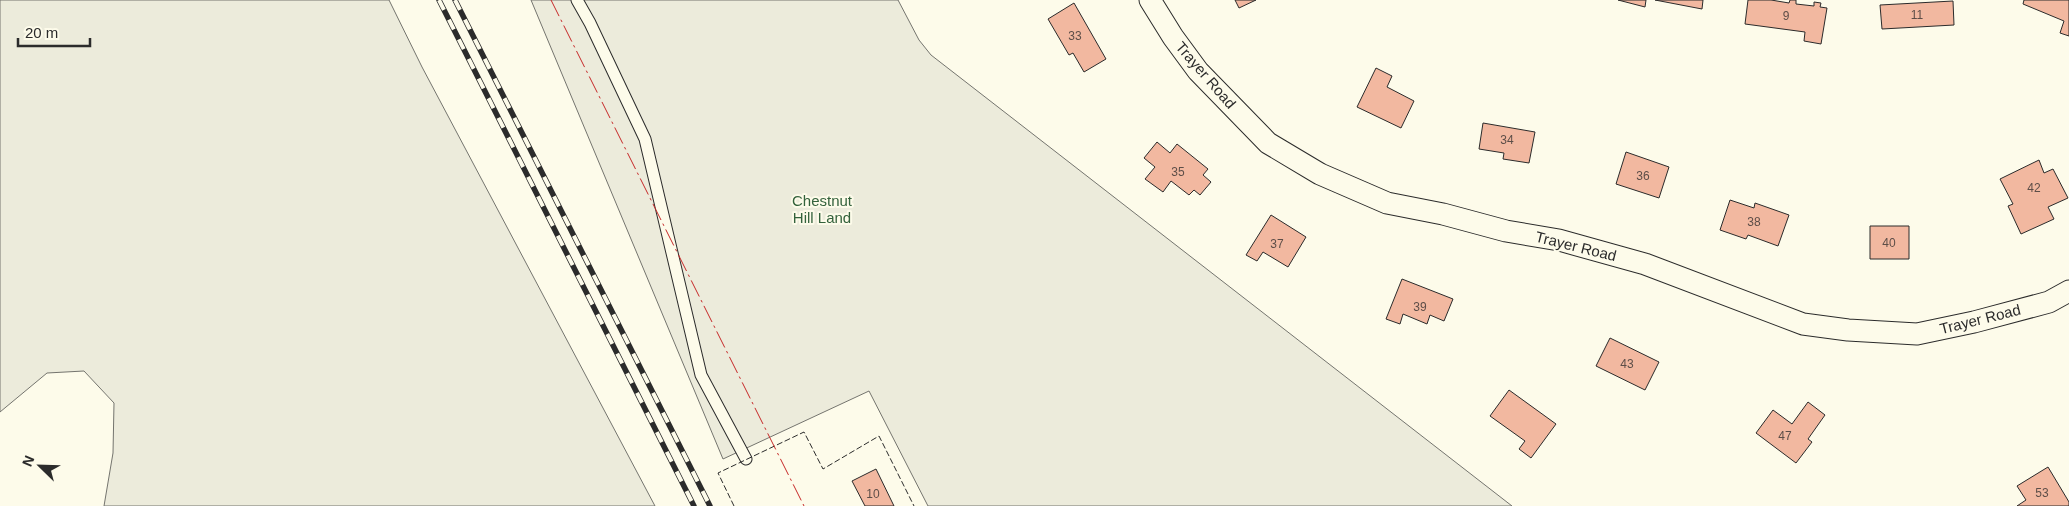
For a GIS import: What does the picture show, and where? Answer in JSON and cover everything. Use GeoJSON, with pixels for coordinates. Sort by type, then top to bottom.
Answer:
{"type":"FeatureCollection","features":[{"type":"Feature","properties":{"kind":"street","name":"Trayer Road"},"geometry":{"type":"LineString","coordinates":[[1150,0],[1173,37],[1198,71],[1268,143],[1320,174],[1387,203],[1443,214],[1506,231],[1559,240],[1645,264],[1803,324],[1848,330],[1917,334],[1974,322],[2040,304],[2069,291]]}},
{"type":"Feature","properties":{"kind":"lane"},"geometry":{"type":"LineString","coordinates":[[577,0],[590,23],[645,139],[701,375],[746,459]]}},
{"type":"Feature","properties":{"kind":"green space"},"geometry":{"type":"Polygon","coordinates":[[[0,0],[389,0],[422,67],[655,506],[104,506],[113,453],[114,403],[84,371],[47,373],[0,412],[0,0]]]}},
{"type":"Feature","properties":{"kind":"green space","name":"Chestnut Hill Land"},"geometry":{"type":"Polygon","coordinates":[[[531,0],[898,0],[919,40],[931,55],[1512,506],[928,506],[869,391],[723,459],[531,0]]]}},
{"type":"Feature","properties":{"kind":"building"},"geometry":{"type":"Polygon","coordinates":[[[1235,0],[1256,0],[1239,8],[1235,0]]]}},
{"type":"Feature","properties":{"kind":"building"},"geometry":{"type":"Polygon","coordinates":[[[1618,0],[1646,0],[1645,7],[1618,0]]]}},
{"type":"Feature","properties":{"kind":"building"},"geometry":{"type":"Polygon","coordinates":[[[1655,0],[1703,0],[1702,9],[1655,0]]]}},
{"type":"Feature","properties":{"kind":"building"},"geometry":{"type":"Polygon","coordinates":[[[1748,0],[1771,0],[1789,3],[1790,0],[1796,0],[1796,4],[1814,6],[1814,2],[1821,3],[1820,7],[1827,8],[1821,44],[1804,41],[1805,32],[1745,24],[1748,0]]]}},
{"type":"Feature","properties":{"kind":"building"},"geometry":{"type":"Polygon","coordinates":[[[2024,0],[2069,0],[2069,36],[2060,33],[2064,21],[2023,4],[2024,0]]]}},
{"type":"Feature","properties":{"kind":"building"},"geometry":{"type":"Polygon","coordinates":[[[1953,1],[1954,25],[1882,29],[1880,5],[1953,1]]]}},
{"type":"Feature","properties":{"kind":"building"},"geometry":{"type":"Polygon","coordinates":[[[1074,3],[1106,59],[1084,72],[1073,53],[1069,55],[1048,19],[1074,3]]]}},
{"type":"Feature","properties":{"kind":"building"},"geometry":{"type":"Polygon","coordinates":[[[1376,68],[1392,76],[1387,87],[1414,101],[1401,128],[1357,107],[1376,68]]]}},
{"type":"Feature","properties":{"kind":"building"},"geometry":{"type":"Polygon","coordinates":[[[1483,123],[1535,132],[1529,163],[1503,159],[1504,153],[1479,149],[1483,123]]]}},
{"type":"Feature","properties":{"kind":"building"},"geometry":{"type":"Polygon","coordinates":[[[1157,142],[1170,153],[1177,144],[1208,169],[1203,175],[1211,182],[1200,195],[1194,190],[1189,195],[1171,181],[1163,192],[1145,179],[1155,167],[1144,158],[1157,142]]]}},
{"type":"Feature","properties":{"kind":"building"},"geometry":{"type":"Polygon","coordinates":[[[1626,152],[1669,167],[1659,198],[1616,184],[1626,152]]]}},
{"type":"Feature","properties":{"kind":"building"},"geometry":{"type":"Polygon","coordinates":[[[2039,160],[2044,173],[2053,169],[2068,198],[2048,207],[2054,219],[2021,234],[2008,206],[2013,204],[2000,179],[2039,160]]]}},
{"type":"Feature","properties":{"kind":"building"},"geometry":{"type":"Polygon","coordinates":[[[1730,200],[1754,208],[1755,203],[1789,215],[1778,246],[1748,235],[1746,239],[1720,230],[1730,200]]]}},
{"type":"Feature","properties":{"kind":"building"},"geometry":{"type":"Polygon","coordinates":[[[1271,215],[1306,237],[1288,267],[1263,252],[1257,261],[1246,255],[1271,215]]]}},
{"type":"Feature","properties":{"kind":"building"},"geometry":{"type":"Polygon","coordinates":[[[1870,226],[1909,226],[1909,259],[1870,259],[1870,226]]]}},
{"type":"Feature","properties":{"kind":"building"},"geometry":{"type":"Polygon","coordinates":[[[1402,279],[1453,299],[1444,321],[1430,315],[1427,324],[1403,314],[1400,324],[1386,319],[1402,279]]]}},
{"type":"Feature","properties":{"kind":"building"},"geometry":{"type":"Polygon","coordinates":[[[1610,338],[1659,362],[1645,390],[1596,366],[1610,338]]]}},
{"type":"Feature","properties":{"kind":"building"},"geometry":{"type":"Polygon","coordinates":[[[1509,390],[1556,424],[1531,458],[1519,449],[1525,441],[1490,416],[1509,390]]]}},
{"type":"Feature","properties":{"kind":"building"},"geometry":{"type":"Polygon","coordinates":[[[1808,402],[1825,415],[1808,439],[1812,442],[1796,463],[1756,433],[1773,410],[1792,424],[1808,402]]]}},
{"type":"Feature","properties":{"kind":"building"},"geometry":{"type":"Polygon","coordinates":[[[2048,467],[2069,502],[2069,506],[2017,506],[2026,500],[2017,486],[2048,467]]]}},
{"type":"Feature","properties":{"kind":"building"},"geometry":{"type":"Polygon","coordinates":[[[876,469],[894,506],[865,506],[852,481],[876,469]]]}},
{"type":"Feature","properties":{"kind":"railway"},"geometry":{"type":"LineString","coordinates":[[439,0],[694,506]]}},
{"type":"Feature","properties":{"kind":"railway"},"geometry":{"type":"LineString","coordinates":[[455,0],[710,506]]}},
{"type":"Feature","properties":{"kind":"fence"},"geometry":{"type":"LineString","coordinates":[[734,506],[718,473],[804,432],[823,469],[879,436],[914,506]]}},
{"type":"Feature","properties":{"kind":"power"},"geometry":{"type":"LineString","coordinates":[[551,0],[804,506]]}}]}
